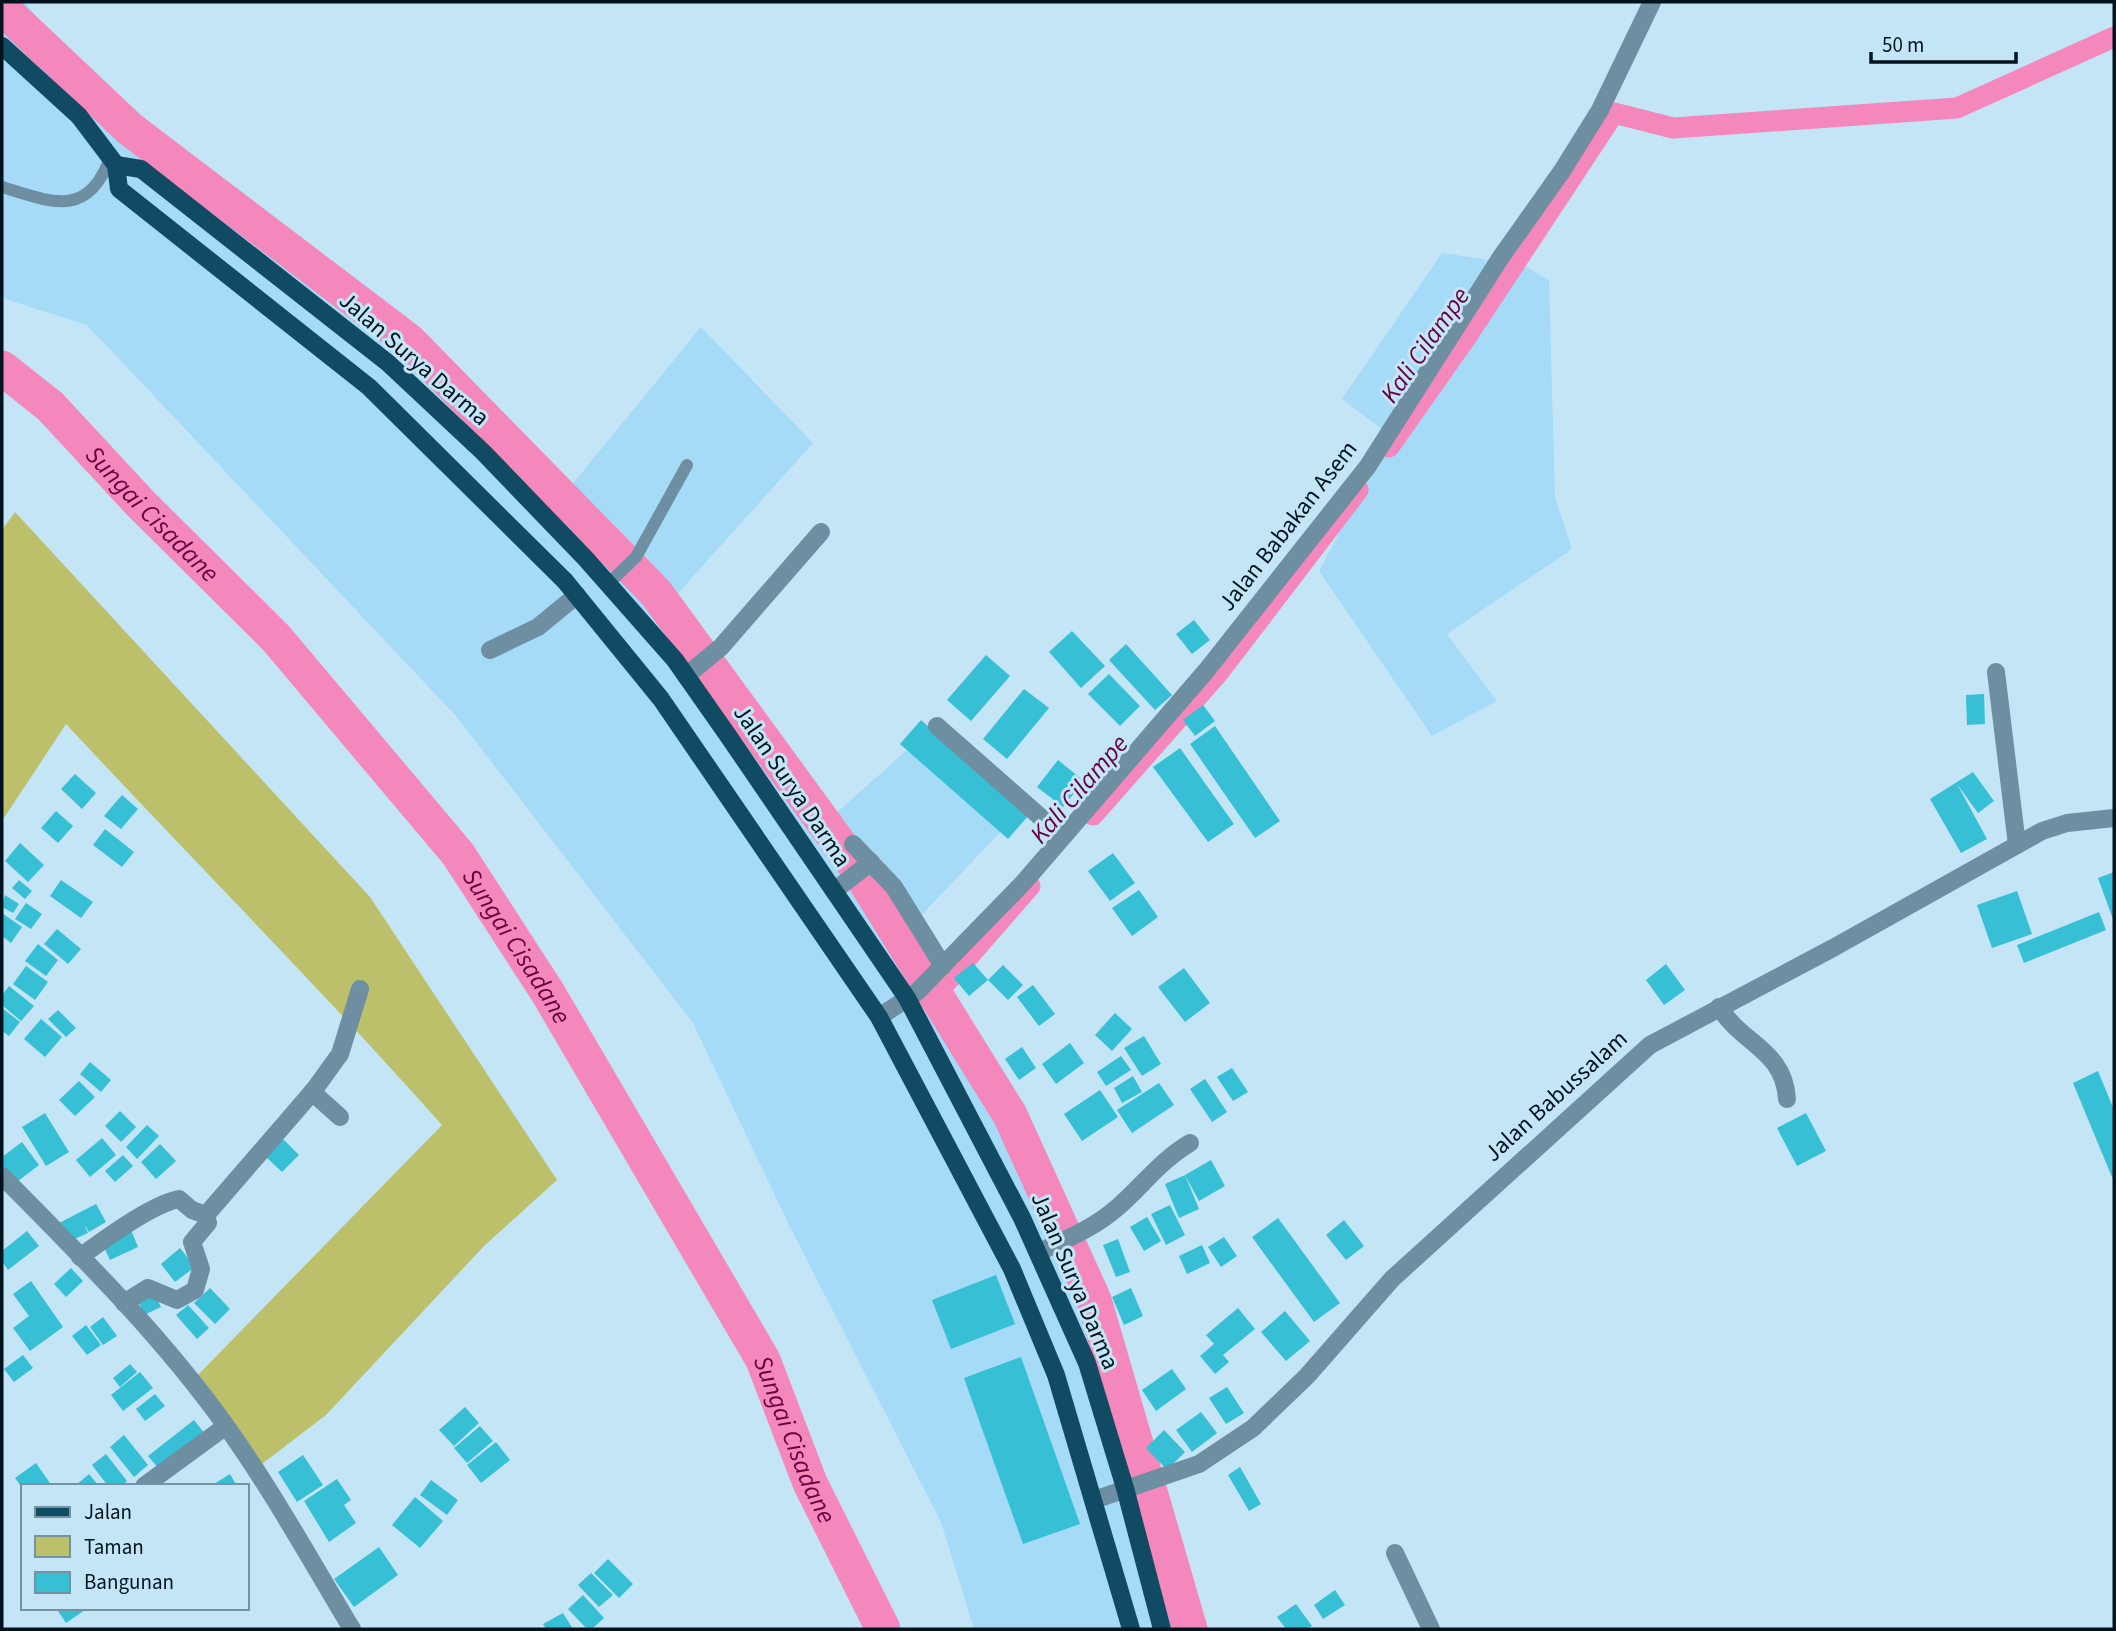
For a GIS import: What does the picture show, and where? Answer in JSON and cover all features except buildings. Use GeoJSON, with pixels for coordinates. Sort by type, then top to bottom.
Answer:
{"type":"FeatureCollection","features":[{"type":"Feature","properties":{"kind":"main road","name":"Jalan Surya Darma"},"geometry":{"type":"LineString","coordinates":[[2,46],[79,116],[113,161],[119,189],[369,387],[461,475],[577,595],[661,699],[879,1017],[1012,1269],[1056,1375],[1131,1629]]}},
{"type":"Feature","properties":{"kind":"main road","name":"Jalan Surya Darma"},"geometry":{"type":"LineString","coordinates":[[113,161],[141,169],[388,363],[484,453],[612,581],[690,673],[912,995],[1042,1251],[1087,1363],[1128,1487],[1162,1629]]}},
{"type":"Feature","properties":{"kind":"street","name":"Jalan Babakan Asem"},"geometry":{"type":"LineString","coordinates":[[879,1017],[912,995],[1024,882],[1206,671],[1368,466],[1501,257],[1575,151],[1600,110],[1652,2]]}},
{"type":"Feature","properties":{"kind":"street"},"geometry":{"type":"LineString","coordinates":[[690,673],[721,647],[821,532]]}},
{"type":"Feature","properties":{"kind":"street"},"geometry":{"type":"LineString","coordinates":[[490,650],[538,627],[577,595]]}},
{"type":"Feature","properties":{"kind":"street"},"geometry":{"type":"LineString","coordinates":[[1996,672],[2017,845]]}},
{"type":"Feature","properties":{"kind":"street"},"geometry":{"type":"LineString","coordinates":[[937,726],[1062,836]]}},
{"type":"Feature","properties":{"kind":"street","name":"Jalan Babussalam"},"geometry":{"type":"LineString","coordinates":[[1094,1500],[1199,1465],[1253,1428],[1307,1376],[1392,1279],[1630,1059],[1650,1045],[1833,948],[2042,831],[2067,823],[2114,818]]}},
{"type":"Feature","properties":{"kind":"street"},"geometry":{"type":"LineString","coordinates":[[853,844],[868,865],[894,887],[942,967]]}},
{"type":"Feature","properties":{"kind":"street"},"geometry":{"type":"LineString","coordinates":[[840,887],[868,865]]}},
{"type":"Feature","properties":{"kind":"street"},"geometry":{"type":"LineString","coordinates":[[206,1215],[312,1092],[340,1054],[360,989]]}},
{"type":"Feature","properties":{"kind":"street"},"geometry":{"type":"LineString","coordinates":[[1719,1007],[1742,1036],[1765,1050],[1778,1064],[1786,1080],[1787,1100]]}},
{"type":"Feature","properties":{"kind":"street"},"geometry":{"type":"LineString","coordinates":[[312,1092],[340,1117]]}},
{"type":"Feature","properties":{"kind":"street"},"geometry":{"type":"LineString","coordinates":[[1042,1251],[1074,1237],[1116,1209],[1154,1168],[1190,1143]]}},
{"type":"Feature","properties":{"kind":"street"},"geometry":{"type":"LineString","coordinates":[[2,1176],[124,1303],[175,1360],[226,1426],[352,1629]]}},
{"type":"Feature","properties":{"kind":"street"},"geometry":{"type":"LineString","coordinates":[[80,1257],[114,1231],[168,1201],[179,1199],[192,1210],[206,1215]]}},
{"type":"Feature","properties":{"kind":"street"},"geometry":{"type":"LineString","coordinates":[[124,1303],[148,1288],[177,1300],[195,1290],[201,1269],[192,1242],[208,1223],[206,1215]]}},
{"type":"Feature","properties":{"kind":"street"},"geometry":{"type":"LineString","coordinates":[[147,1484],[226,1426]]}},
{"type":"Feature","properties":{"kind":"street"},"geometry":{"type":"LineString","coordinates":[[1395,1553],[1431,1629]]}},
{"type":"Feature","properties":{"kind":"lane"},"geometry":{"type":"LineString","coordinates":[[2,187],[69,204],[83,199],[113,161]]}},
{"type":"Feature","properties":{"kind":"lane"},"geometry":{"type":"LineString","coordinates":[[612,581],[632,562],[687,465]]}},
{"type":"Feature","properties":{"kind":"shaded area"},"geometry":{"type":"Polygon","coordinates":[[[2,2],[25,2],[78,72],[424,347],[499,415],[570,487],[701,327],[813,443],[671,601],[833,816],[917,741],[1013,819],[911,926],[987,1054],[1073,1211],[1135,1395],[1198,1629],[974,1629],[941,1522],[789,1225],[693,1023],[456,716],[87,325],[2,298],[2,2]]]}},
{"type":"Feature","properties":{"kind":"shaded area"},"geometry":{"type":"Polygon","coordinates":[[[1442,253],[1524,265],[1549,281],[1555,497],[1572,549],[1447,634],[1497,701],[1432,736],[1319,571],[1391,436],[1342,399],[1442,253]]]}},
{"type":"Feature","properties":{"kind":"green space"},"geometry":{"type":"Polygon","coordinates":[[[15,512],[370,897],[557,1180],[485,1245],[326,1415],[254,1470],[197,1376],[442,1125],[66,724],[2,821],[2,530],[15,512]]]}},
{"type":"Feature","properties":{"kind":"waterway"},"geometry":{"type":"LineString","coordinates":[[2,8],[130,129],[409,341],[656,593],[857,868],[1010,1115],[1094,1300],[1190,1629]]}},
{"type":"Feature","properties":{"kind":"waterway","name":"Kali Cilampe"},"geometry":{"type":"LineString","coordinates":[[1389,447],[1465,339],[1614,113],[1673,128],[1957,108],[2114,37]]}},
{"type":"Feature","properties":{"kind":"waterway","name":"Sungai Cisadane"},"geometry":{"type":"LineString","coordinates":[[2,368],[50,406],[140,503],[276,638],[458,854],[548,993],[763,1360],[810,1483],[883,1629]]}},
{"type":"Feature","properties":{"kind":"waterway","name":"Kali Cilampe"},"geometry":{"type":"LineString","coordinates":[[1093,815],[1219,672],[1358,490]]}},
{"type":"Feature","properties":{"kind":"waterway","name":"Kali Cilampe"},"geometry":{"type":"LineString","coordinates":[[935,995],[1030,886]]}}]}
